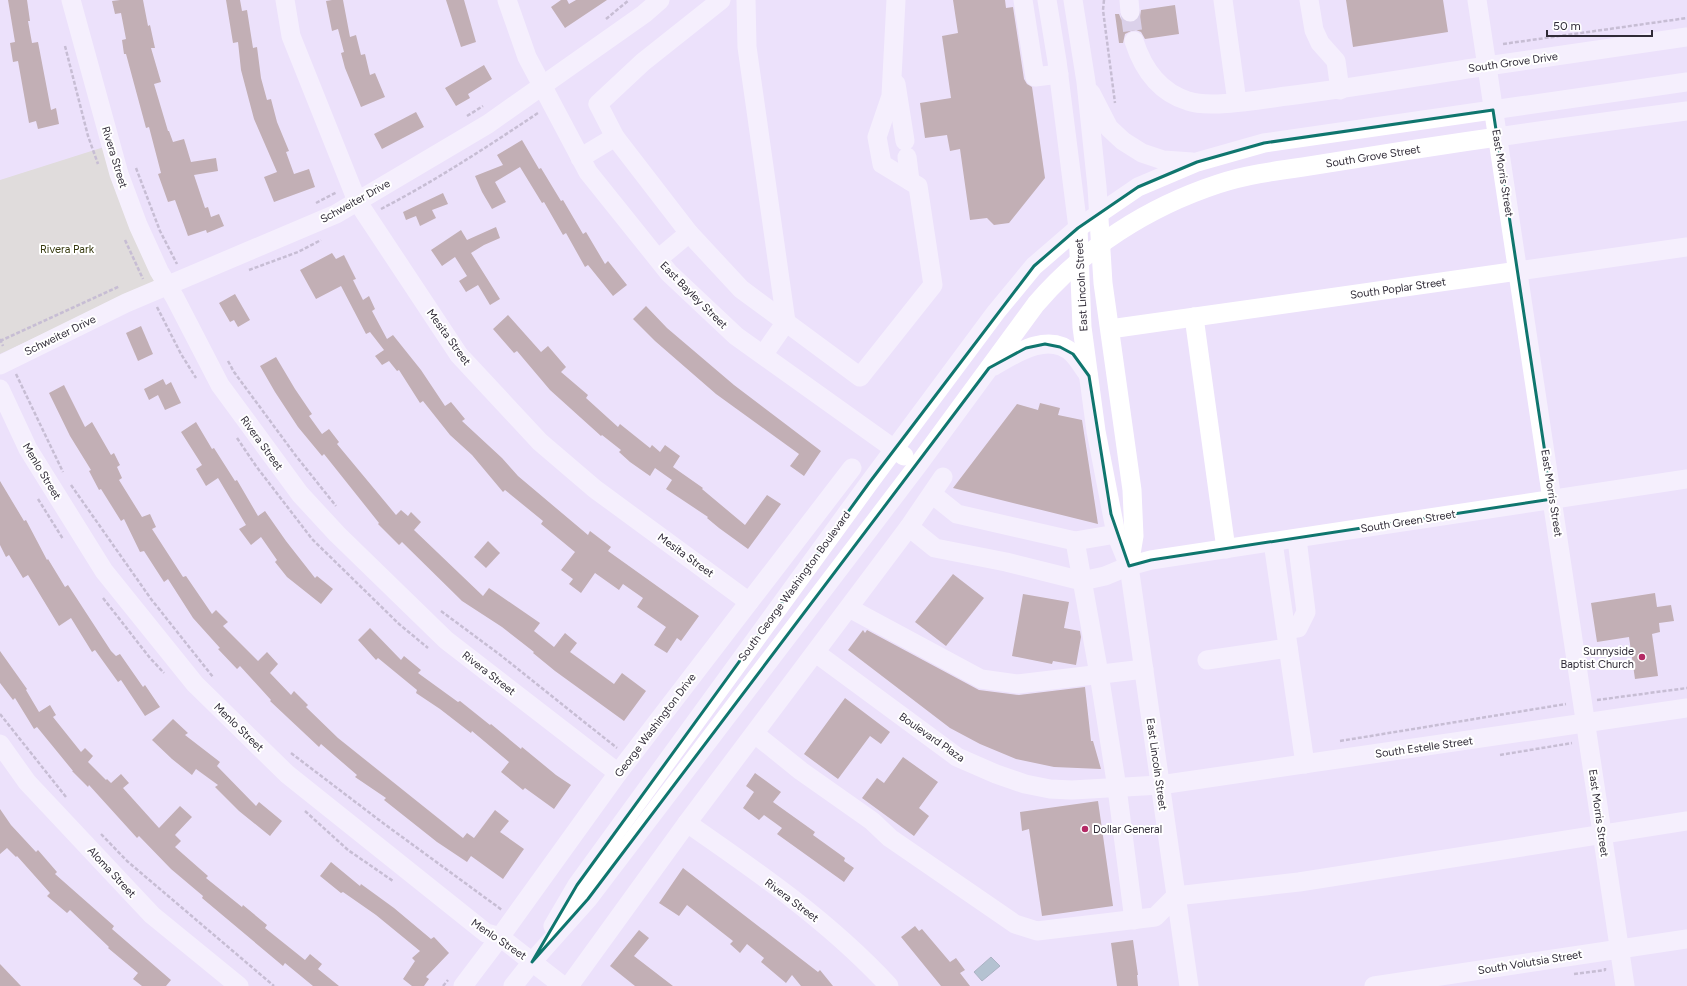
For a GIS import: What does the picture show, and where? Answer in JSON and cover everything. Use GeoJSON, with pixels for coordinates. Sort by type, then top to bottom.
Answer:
{"type":"FeatureCollection","features":[{"type":"Feature","properties":{"kind":"street","name":"Rivera Street"},"geometry":{"type":"LineString","coordinates":[[71,0],[120,174],[138,225],[174,272],[220,385],[300,494],[337,534],[446,640],[612,768]]}},
{"type":"Feature","properties":{"kind":"street","name":"Mesita Street"},"geometry":{"type":"LineString","coordinates":[[285,0],[292,36],[354,193],[459,355],[540,442],[595,489],[749,602]]}},
{"type":"Feature","properties":{"kind":"street","name":"East Bayley Street"},"geometry":{"type":"LineString","coordinates":[[507,0],[527,57],[588,172],[669,273],[736,336],[894,450],[918,465]]}},
{"type":"Feature","properties":{"kind":"street","name":"Schweiter Drive"},"geometry":{"type":"LineString","coordinates":[[5,362],[126,303],[174,272],[336,214],[354,193],[488,124],[644,14],[660,0]]}},
{"type":"Feature","properties":{"kind":"street"},"geometry":{"type":"LineString","coordinates":[[721,0],[642,62],[598,104],[615,137],[689,233],[741,289],[860,377],[933,285],[918,186],[882,164],[877,137],[891,96],[896,0]]}},
{"type":"Feature","properties":{"kind":"street"},"geometry":{"type":"LineString","coordinates":[[746,0],[747,48],[786,322],[762,355]]}},
{"type":"Feature","properties":{"kind":"street"},"geometry":{"type":"LineString","coordinates":[[1023,0],[1035,77],[1059,74]]}},
{"type":"Feature","properties":{"kind":"street","name":"East Lincoln Street"},"geometry":{"type":"LineString","coordinates":[[1047,0],[1059,74],[1078,228],[1082,320],[1096,431],[1116,534],[1129,566],[1189,986]]}},
{"type":"Feature","properties":{"kind":"street","name":"East Lincoln Street"},"geometry":{"type":"LineString","coordinates":[[1073,0],[1086,82],[1100,213],[1103,283],[1132,490],[1134,536],[1129,566]]}},
{"type":"Feature","properties":{"kind":"street"},"geometry":{"type":"LineString","coordinates":[[1223,0],[1237,102]]}},
{"type":"Feature","properties":{"kind":"street"},"geometry":{"type":"LineString","coordinates":[[1309,0],[1314,30],[1320,43],[1336,61],[1340,90]]}},
{"type":"Feature","properties":{"kind":"street","name":"East Morris Street"},"geometry":{"type":"LineString","coordinates":[[1477,0],[1625,986]]}},
{"type":"Feature","properties":{"kind":"street","name":"South Grove Drive"},"geometry":{"type":"LineString","coordinates":[[1134,41],[1145,68],[1154,79],[1171,94],[1200,104],[1237,102],[1340,90],[1487,66],[1687,37]]}},
{"type":"Feature","properties":{"kind":"street"},"geometry":{"type":"LineString","coordinates":[[893,63],[910,181]]}},
{"type":"Feature","properties":{"kind":"street"},"geometry":{"type":"LineString","coordinates":[[1086,82],[1109,128],[1123,141],[1142,153],[1163,160],[1197,162]]}},
{"type":"Feature","properties":{"kind":"street"},"geometry":{"type":"LineString","coordinates":[[1078,228],[1138,187],[1197,162],[1264,143],[1687,82]]}},
{"type":"Feature","properties":{"kind":"street","name":"South Grove Street"},"geometry":{"type":"LineString","coordinates":[[1079,261],[1102,244],[1157,209],[1218,184],[1258,174],[1498,137],[1687,111]]}},
{"type":"Feature","properties":{"kind":"street"},"geometry":{"type":"LineString","coordinates":[[580,158],[615,137]]}},
{"type":"Feature","properties":{"kind":"street","name":"South George Washington Boulevard"},"geometry":{"type":"LineString","coordinates":[[532,962],[576,885],[894,450],[1010,295],[1034,266],[1078,228]]}},
{"type":"Feature","properties":{"kind":"street"},"geometry":{"type":"LineString","coordinates":[[658,259],[689,233]]}},
{"type":"Feature","properties":{"kind":"street","name":"South Poplar Street"},"geometry":{"type":"LineString","coordinates":[[1110,329],[1687,247]]}},
{"type":"Feature","properties":{"kind":"street","name":"South George Washington Boulevard"},"geometry":{"type":"LineString","coordinates":[[513,986],[532,962],[588,899],[918,465],[1036,304],[1053,284],[1079,261]]}},
{"type":"Feature","properties":{"kind":"street"},"geometry":{"type":"LineString","coordinates":[[1194,317],[1226,549]]}},
{"type":"Feature","properties":{"kind":"street"},"geometry":{"type":"LineString","coordinates":[[989,368],[1026,348],[1046,344],[1060,347],[1073,354],[1089,376]]}},
{"type":"Feature","properties":{"kind":"street","name":"Menlo Street"},"geometry":{"type":"LineString","coordinates":[[0,389],[28,449],[104,571],[195,684],[287,774],[486,933],[500,937],[563,986]]}},
{"type":"Feature","properties":{"kind":"street","name":"George Washington Drive"},"geometry":{"type":"LineString","coordinates":[[463,986],[500,937],[612,768],[749,602],[852,468]]}},
{"type":"Feature","properties":{"kind":"street"},"geometry":{"type":"LineString","coordinates":[[569,986],[687,822],[816,653],[909,527],[943,478]]}},
{"type":"Feature","properties":{"kind":"street","name":"South Green Street"},"geometry":{"type":"LineString","coordinates":[[1082,581],[1105,576],[1129,566],[1151,560],[1687,479]]}},
{"type":"Feature","properties":{"kind":"street"},"geometry":{"type":"LineString","coordinates":[[932,494],[957,514],[1075,541],[1116,534]]}},
{"type":"Feature","properties":{"kind":"street"},"geometry":{"type":"LineString","coordinates":[[909,527],[935,548],[1006,562],[1082,581]]}},
{"type":"Feature","properties":{"kind":"street"},"geometry":{"type":"LineString","coordinates":[[1207,660],[1287,639],[1298,628],[1306,612],[1297,539]]}},
{"type":"Feature","properties":{"kind":"street"},"geometry":{"type":"LineString","coordinates":[[1075,541],[1099,674],[1117,788],[1134,920]]}},
{"type":"Feature","properties":{"kind":"street"},"geometry":{"type":"LineString","coordinates":[[1273,542],[1305,764]]}},
{"type":"Feature","properties":{"kind":"street"},"geometry":{"type":"LineString","coordinates":[[849,608],[981,679],[1018,684],[1144,669]]}},
{"type":"Feature","properties":{"kind":"street","name":"Boulevard Plaza"},"geometry":{"type":"LineString","coordinates":[[816,653],[957,757],[974,765],[1025,784],[1050,789],[1072,790],[1160,785]]}},
{"type":"Feature","properties":{"kind":"street","name":"South Estelle Street"},"geometry":{"type":"LineString","coordinates":[[1160,785],[1586,724],[1687,708]]}},
{"type":"Feature","properties":{"kind":"street"},"geometry":{"type":"LineString","coordinates":[[755,734],[801,771],[872,821],[890,838],[1015,924],[1037,931],[1155,917],[1176,896],[1299,882],[1602,833],[1687,821]]}},
{"type":"Feature","properties":{"kind":"street","name":"Aloma Street"},"geometry":{"type":"LineString","coordinates":[[0,744],[27,782],[152,915],[239,986]]}},
{"type":"Feature","properties":{"kind":"street","name":"Rivera Street"},"geometry":{"type":"LineString","coordinates":[[687,822],[804,908],[867,962],[889,986]]}},
{"type":"Feature","properties":{"kind":"street","name":"South Volutsia Street"},"geometry":{"type":"LineString","coordinates":[[1374,986],[1687,939]]}},
{"type":"Feature","properties":{"kind":"path"},"geometry":{"type":"LineString","coordinates":[[600,24],[629,0]]}},
{"type":"Feature","properties":{"kind":"path"},"geometry":{"type":"LineString","coordinates":[[1104,0],[1103,10],[1116,103]]}},
{"type":"Feature","properties":{"kind":"path"},"geometry":{"type":"LineString","coordinates":[[1503,44],[1687,18]]}},
{"type":"Feature","properties":{"kind":"path"},"geometry":{"type":"LineString","coordinates":[[465,117],[484,105]]}},
{"type":"Feature","properties":{"kind":"path"},"geometry":{"type":"LineString","coordinates":[[135,165],[174,272],[135,280]]}},
{"type":"Feature","properties":{"kind":"path"},"geometry":{"type":"LineString","coordinates":[[310,206],[354,193]]}},
{"type":"Feature","properties":{"kind":"path"},"geometry":{"type":"LineString","coordinates":[[65,476],[28,402],[5,362],[0,340],[121,286]]}},
{"type":"Feature","properties":{"kind":"path"},"geometry":{"type":"LineString","coordinates":[[227,359],[234,372],[296,456],[339,510]]}},
{"type":"Feature","properties":{"kind":"path"},"geometry":{"type":"LineString","coordinates":[[70,482],[151,599],[217,682]]}},
{"type":"Feature","properties":{"kind":"path"},"geometry":{"type":"LineString","coordinates":[[435,606],[618,749],[612,768]]}},
{"type":"Feature","properties":{"kind":"path"},"geometry":{"type":"LineString","coordinates":[[1583,702],[1687,688]]}},
{"type":"Feature","properties":{"kind":"path"},"geometry":{"type":"LineString","coordinates":[[0,714],[66,798]]}},
{"type":"Feature","properties":{"kind":"path"},"geometry":{"type":"LineString","coordinates":[[1500,754],[1573,743],[1574,750]]}},
{"type":"Feature","properties":{"kind":"path"},"geometry":{"type":"LineString","coordinates":[[286,749],[383,824],[502,910]]}},
{"type":"Feature","properties":{"kind":"path"},"geometry":{"type":"LineString","coordinates":[[99,833],[127,861],[274,986]]}},
{"type":"Feature","properties":{"kind":"highlighted area"},"geometry":{"type":"Polygon","coordinates":[[[1493,110],[1552,499],[1151,560],[1129,566],[1111,514],[1089,376],[1073,354],[1060,347],[1045,344],[1026,348],[989,368],[588,899],[532,962],[577,885],[869,483],[1034,266],[1078,228],[1138,187],[1197,162],[1264,143],[1493,110]]]}},
{"type":"Feature","properties":{"kind":"green space","name":"Rivera Park"},"geometry":{"type":"Polygon","coordinates":[[[104,147],[159,280],[0,354],[0,180],[104,147]]]}},
{"type":"Feature","properties":{"kind":"shaded area"},"geometry":{"type":"Polygon","coordinates":[[[991,957],[1000,966],[982,981],[974,972],[991,957]]]}},
{"type":"Feature","properties":{"kind":"building"},"geometry":{"type":"Polygon","coordinates":[[[8,0],[27,0],[30,21],[28,21],[32,43],[38,42],[51,110],[56,108],[59,124],[38,129],[36,121],[29,123],[18,61],[13,62],[10,43],[15,42],[8,0]]]}},
{"type":"Feature","properties":{"kind":"building"},"geometry":{"type":"Polygon","coordinates":[[[143,0],[148,26],[150,25],[155,48],[151,48],[161,82],[154,84],[168,131],[173,142],[184,139],[191,162],[216,158],[218,171],[194,175],[205,208],[208,207],[211,217],[219,214],[224,226],[207,233],[206,230],[188,236],[175,200],[168,202],[158,174],[161,173],[149,127],[146,128],[126,54],[124,54],[122,40],[126,39],[121,13],[115,14],[112,1],[143,0]]]}},
{"type":"Feature","properties":{"kind":"building"},"geometry":{"type":"Polygon","coordinates":[[[226,0],[240,0],[242,11],[247,10],[253,48],[257,47],[261,78],[267,100],[271,99],[277,122],[289,151],[286,152],[294,174],[309,169],[315,187],[274,202],[264,177],[277,172],[254,119],[241,70],[238,42],[233,43],[226,0]]]}},
{"type":"Feature","properties":{"kind":"building"},"geometry":{"type":"Polygon","coordinates":[[[343,0],[350,37],[356,35],[361,55],[365,54],[370,75],[375,73],[385,97],[361,107],[345,68],[341,53],[344,52],[338,29],[332,31],[326,1],[343,0]]]}},
{"type":"Feature","properties":{"kind":"building"},"geometry":{"type":"Polygon","coordinates":[[[446,0],[464,0],[476,42],[461,47],[446,0]]]}},
{"type":"Feature","properties":{"kind":"building"},"geometry":{"type":"Polygon","coordinates":[[[561,0],[567,0],[569,4],[576,0],[607,0],[565,28],[551,7],[561,0]]]}},
{"type":"Feature","properties":{"kind":"building"},"geometry":{"type":"Polygon","coordinates":[[[953,0],[1005,0],[1006,8],[1013,7],[1024,79],[1027,84],[1032,87],[1045,178],[1009,223],[994,225],[987,218],[970,220],[960,149],[950,151],[947,135],[925,138],[920,103],[951,98],[942,36],[958,33],[953,0]]]}},
{"type":"Feature","properties":{"kind":"building"},"geometry":{"type":"Polygon","coordinates":[[[1346,0],[1443,0],[1448,32],[1353,47],[1346,0]]]}},
{"type":"Feature","properties":{"kind":"building"},"geometry":{"type":"Polygon","coordinates":[[[1175,5],[1179,34],[1145,39],[1141,32],[1136,30],[1125,34],[1123,43],[1119,43],[1115,14],[1119,14],[1121,19],[1125,22],[1131,23],[1140,17],[1141,10],[1175,5]]]}},
{"type":"Feature","properties":{"kind":"building"},"geometry":{"type":"Polygon","coordinates":[[[484,65],[492,79],[468,94],[470,98],[456,106],[445,88],[484,65]]]}},
{"type":"Feature","properties":{"kind":"building"},"geometry":{"type":"Polygon","coordinates":[[[416,112],[424,127],[382,149],[374,134],[416,112]]]}},
{"type":"Feature","properties":{"kind":"building"},"geometry":{"type":"Polygon","coordinates":[[[522,140],[539,169],[541,168],[561,201],[563,200],[583,234],[586,232],[605,264],[608,261],[627,285],[613,296],[588,265],[585,267],[566,233],[563,235],[544,202],[542,203],[520,167],[495,182],[506,202],[492,209],[482,192],[475,176],[503,165],[497,155],[522,140]]]}},
{"type":"Feature","properties":{"kind":"building"},"geometry":{"type":"Polygon","coordinates":[[[443,193],[448,204],[432,210],[436,218],[420,226],[416,216],[406,220],[403,212],[443,193]]]}},
{"type":"Feature","properties":{"kind":"building"},"geometry":{"type":"Polygon","coordinates":[[[496,227],[500,238],[471,253],[500,299],[490,305],[478,285],[466,292],[459,281],[467,276],[455,257],[442,266],[431,250],[461,230],[467,240],[496,227]]]}},
{"type":"Feature","properties":{"kind":"building"},"geometry":{"type":"Polygon","coordinates":[[[332,253],[336,259],[344,255],[356,279],[353,280],[363,300],[369,296],[375,309],[372,311],[387,339],[393,335],[421,370],[445,406],[451,402],[465,419],[462,421],[502,458],[518,476],[588,535],[590,531],[611,547],[608,551],[699,616],[681,641],[677,638],[667,653],[654,645],[666,627],[637,607],[643,598],[623,584],[619,590],[595,573],[581,593],[569,584],[573,579],[561,570],[575,552],[541,524],[543,521],[505,490],[503,492],[472,455],[450,435],[423,401],[420,403],[399,370],[397,371],[389,361],[382,365],[375,356],[384,350],[370,332],[366,334],[341,286],[316,299],[300,270],[332,253]]]}},
{"type":"Feature","properties":{"kind":"building"},"geometry":{"type":"Polygon","coordinates":[[[235,294],[250,320],[238,327],[234,320],[230,322],[219,303],[235,294]]]}},
{"type":"Feature","properties":{"kind":"building"},"geometry":{"type":"Polygon","coordinates":[[[646,306],[667,328],[734,385],[821,451],[804,476],[790,466],[799,454],[716,394],[655,341],[633,319],[646,306]]]}},
{"type":"Feature","properties":{"kind":"building"},"geometry":{"type":"Polygon","coordinates":[[[508,315],[541,352],[548,346],[566,367],[561,372],[588,395],[586,398],[618,427],[620,424],[650,448],[652,445],[660,452],[665,445],[680,456],[673,467],[703,488],[702,489],[745,525],[767,495],[781,504],[748,549],[719,528],[707,518],[708,517],[666,489],[672,480],[655,468],[650,476],[630,462],[619,452],[621,450],[602,435],[601,436],[550,390],[517,351],[514,353],[493,329],[508,315]]]}},
{"type":"Feature","properties":{"kind":"building"},"geometry":{"type":"Polygon","coordinates":[[[141,326],[153,354],[138,361],[126,333],[141,326]]]}},
{"type":"Feature","properties":{"kind":"building"},"geometry":{"type":"Polygon","coordinates":[[[276,357],[312,414],[309,416],[322,434],[329,429],[339,442],[337,444],[396,515],[401,510],[408,516],[411,512],[421,522],[414,530],[483,596],[489,588],[540,623],[534,631],[554,647],[565,633],[577,643],[570,652],[614,684],[622,673],[646,691],[624,721],[555,671],[533,653],[534,652],[502,627],[462,601],[402,542],[399,545],[378,524],[379,523],[324,454],[322,456],[298,427],[275,392],[260,366],[276,357]]]}},
{"type":"Feature","properties":{"kind":"building"},"geometry":{"type":"Polygon","coordinates":[[[163,379],[166,385],[171,382],[181,403],[165,410],[158,395],[149,400],[144,389],[163,379]]]}},
{"type":"Feature","properties":{"kind":"building"},"geometry":{"type":"Polygon","coordinates":[[[64,385],[85,427],[92,422],[111,455],[114,453],[120,465],[117,467],[122,478],[119,480],[142,517],[150,514],[156,527],[152,529],[183,577],[186,576],[212,614],[216,610],[228,622],[223,626],[258,661],[267,652],[278,664],[270,673],[291,695],[294,691],[308,705],[306,707],[338,738],[463,838],[467,833],[474,838],[495,810],[509,821],[500,832],[524,849],[503,879],[471,856],[467,862],[437,842],[384,800],[386,798],[355,777],[357,775],[321,744],[319,747],[270,701],[271,700],[240,666],[237,669],[218,649],[220,648],[193,618],[168,579],[164,582],[144,551],[140,552],[124,519],[121,521],[101,489],[99,490],[89,471],[91,470],[70,436],[49,393],[64,385]]]}},
{"type":"Feature","properties":{"kind":"building"},"geometry":{"type":"Polygon","coordinates":[[[1040,403],[1060,408],[1058,415],[1082,420],[1098,524],[953,488],[1017,404],[1038,410],[1040,403]]]}},
{"type":"Feature","properties":{"kind":"building"},"geometry":{"type":"Polygon","coordinates":[[[196,422],[212,449],[214,448],[235,481],[237,480],[258,516],[265,511],[315,578],[317,576],[333,589],[321,604],[287,577],[275,562],[277,560],[261,537],[251,545],[239,529],[246,525],[218,478],[206,486],[196,469],[202,465],[181,432],[196,422]]]}},
{"type":"Feature","properties":{"kind":"building"},"geometry":{"type":"Polygon","coordinates":[[[0,481],[24,521],[26,520],[47,560],[48,559],[65,587],[68,585],[111,651],[116,656],[120,654],[143,687],[145,685],[160,707],[145,716],[121,680],[118,682],[95,650],[92,652],[71,618],[59,626],[28,575],[23,578],[9,555],[6,557],[0,545],[0,481]]]}},
{"type":"Feature","properties":{"kind":"building"},"geometry":{"type":"Polygon","coordinates":[[[488,541],[500,553],[486,568],[474,557],[488,541]]]}},
{"type":"Feature","properties":{"kind":"building"},"geometry":{"type":"Polygon","coordinates":[[[953,574],[984,598],[946,646],[915,622],[953,574]]]}},
{"type":"Feature","properties":{"kind":"building"},"geometry":{"type":"Polygon","coordinates":[[[1655,593],[1657,607],[1671,605],[1674,621],[1659,623],[1660,632],[1652,634],[1658,676],[1635,679],[1629,637],[1597,642],[1591,603],[1655,593]]]}},
{"type":"Feature","properties":{"kind":"building"},"geometry":{"type":"Polygon","coordinates":[[[1023,594],[1069,602],[1064,628],[1080,631],[1081,637],[1076,665],[1053,661],[1052,664],[1012,656],[1023,594]]]}},
{"type":"Feature","properties":{"kind":"building"},"geometry":{"type":"Polygon","coordinates":[[[370,628],[401,660],[404,656],[421,670],[418,673],[458,702],[460,701],[521,749],[522,747],[556,775],[571,785],[554,809],[525,788],[523,790],[501,772],[509,762],[472,731],[471,733],[416,693],[417,690],[378,658],[376,660],[358,640],[370,628]]]}},
{"type":"Feature","properties":{"kind":"building"},"geometry":{"type":"Polygon","coordinates":[[[863,630],[865,633],[867,630],[979,690],[1019,695],[1085,687],[1091,741],[1093,741],[1101,769],[1054,767],[1016,759],[980,744],[950,728],[848,650],[863,630]]]}},
{"type":"Feature","properties":{"kind":"building"},"geometry":{"type":"Polygon","coordinates":[[[0,651],[27,689],[26,690],[39,712],[50,705],[56,715],[53,717],[81,752],[85,748],[93,756],[88,762],[106,780],[107,779],[111,783],[121,774],[129,783],[123,788],[159,828],[180,806],[192,817],[175,835],[181,841],[175,847],[208,876],[206,878],[242,907],[243,905],[267,925],[265,928],[305,960],[310,954],[322,964],[318,969],[339,986],[313,986],[285,963],[283,966],[202,898],[203,896],[171,869],[139,836],[137,838],[89,785],[88,787],[72,771],[37,727],[34,729],[15,698],[13,700],[0,683],[0,651]]]}},
{"type":"Feature","properties":{"kind":"building"},"geometry":{"type":"Polygon","coordinates":[[[845,698],[890,732],[881,744],[870,736],[838,779],[804,754],[845,698]]]}},
{"type":"Feature","properties":{"kind":"building"},"geometry":{"type":"Polygon","coordinates":[[[173,719],[188,733],[185,735],[220,762],[217,766],[256,806],[259,802],[282,821],[270,836],[239,811],[215,787],[218,785],[196,769],[192,775],[152,740],[173,719]]]}},
{"type":"Feature","properties":{"kind":"building"},"geometry":{"type":"Polygon","coordinates":[[[903,757],[938,782],[919,808],[929,816],[914,836],[862,798],[877,778],[884,783],[903,757]]]}},
{"type":"Feature","properties":{"kind":"building"},"geometry":{"type":"Polygon","coordinates":[[[755,773],[781,792],[773,802],[815,832],[813,835],[845,858],[844,861],[854,868],[844,882],[777,834],[782,828],[764,815],[759,820],[743,808],[754,792],[746,786],[755,773]]]}},
{"type":"Feature","properties":{"kind":"building"},"geometry":{"type":"Polygon","coordinates":[[[1098,801],[1113,906],[1042,916],[1029,829],[1022,831],[1020,812],[1098,801]]]}},
{"type":"Feature","properties":{"kind":"building"},"geometry":{"type":"Polygon","coordinates":[[[0,809],[11,825],[36,852],[38,850],[57,872],[55,874],[114,926],[112,929],[171,980],[166,986],[142,986],[133,979],[138,973],[108,948],[109,947],[70,910],[67,913],[47,896],[50,893],[17,856],[16,857],[7,848],[0,854],[0,809]]]}},
{"type":"Feature","properties":{"kind":"building"},"geometry":{"type":"Polygon","coordinates":[[[331,862],[360,886],[361,884],[394,908],[431,939],[434,937],[449,953],[426,977],[429,979],[424,986],[412,986],[403,979],[415,961],[412,958],[420,951],[376,915],[343,892],[341,893],[320,876],[331,862]]]}},
{"type":"Feature","properties":{"kind":"building"},"geometry":{"type":"Polygon","coordinates":[[[683,868],[818,972],[820,970],[833,986],[801,986],[792,975],[786,983],[761,962],[764,958],[747,944],[740,953],[730,944],[733,941],[687,905],[679,916],[659,903],[683,868]]]}},
{"type":"Feature","properties":{"kind":"building"},"geometry":{"type":"Polygon","coordinates":[[[915,926],[919,931],[922,929],[950,962],[956,958],[965,970],[960,973],[970,986],[941,986],[901,937],[915,926]]]}},
{"type":"Feature","properties":{"kind":"building"},"geometry":{"type":"Polygon","coordinates":[[[639,930],[649,938],[634,956],[673,986],[635,986],[610,966],[639,930]]]}},
{"type":"Feature","properties":{"kind":"building"},"geometry":{"type":"Polygon","coordinates":[[[1133,940],[1138,986],[1117,986],[1111,943],[1133,940]]]}},
{"type":"Feature","properties":{"kind":"building"},"geometry":{"type":"Polygon","coordinates":[[[0,964],[21,986],[0,986],[0,964]]]}},
{"type":"Feature","properties":{"kind":"tunnel"},"geometry":{"type":"LineString","coordinates":[[1130,12],[1134,41]]}},
{"type":"Feature","properties":{"kind":"place","name":"Sunnyside Baptist Church"},"geometry":{"type":"Point","coordinates":[1642,657]}},
{"type":"Feature","properties":{"kind":"place","name":"Dollar General"},"geometry":{"type":"Point","coordinates":[1085,829]}}]}
